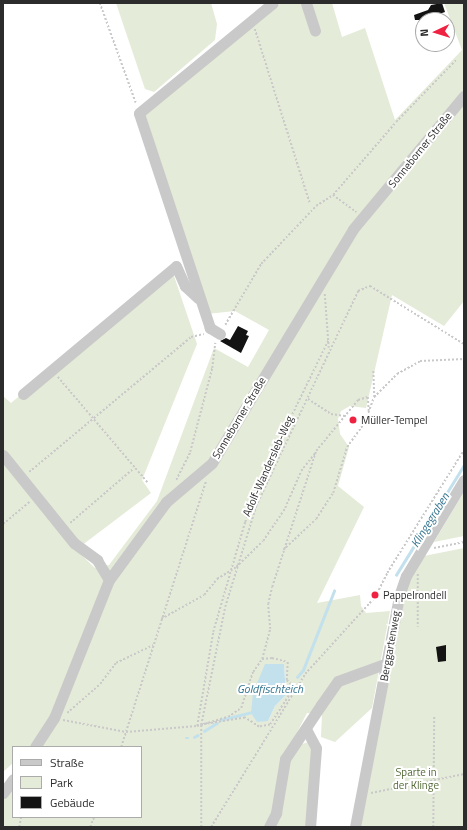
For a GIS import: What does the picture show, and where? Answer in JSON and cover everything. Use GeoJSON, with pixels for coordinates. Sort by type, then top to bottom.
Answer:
{"type":"FeatureCollection","features":[{"type":"Feature","properties":{"kind":"street"},"geometry":{"type":"LineString","coordinates":[[220,334],[210,328],[139,113],[273,3]]}},
{"type":"Feature","properties":{"kind":"street"},"geometry":{"type":"LineString","coordinates":[[306,3],[315,31]]}},
{"type":"Feature","properties":{"kind":"street","name":"Sonneborner Straße"},"geometry":{"type":"LineString","coordinates":[[36,746],[54,718],[108,580],[166,502],[212,463],[318,283],[364,217],[464,96]]}},
{"type":"Feature","properties":{"kind":"street"},"geometry":{"type":"LineString","coordinates":[[23,394],[176,266],[185,286],[200,300]]}},
{"type":"Feature","properties":{"kind":"street"},"geometry":{"type":"LineString","coordinates":[[3,456],[85,554],[97,560],[108,580]]}},
{"type":"Feature","properties":{"kind":"street","name":"Berggartenweg"},"geometry":{"type":"LineString","coordinates":[[355,827],[399,596],[420,551],[464,480]]}},
{"type":"Feature","properties":{"kind":"street"},"geometry":{"type":"LineString","coordinates":[[269,827],[276,813],[285,759],[338,681],[387,663]]}},
{"type":"Feature","properties":{"kind":"street"},"geometry":{"type":"LineString","coordinates":[[306,729],[316,748],[310,827]]}},
{"type":"Feature","properties":{"kind":"street"},"geometry":{"type":"LineString","coordinates":[[3,793],[12,780]]}},
{"type":"Feature","properties":{"kind":"path"},"geometry":{"type":"LineString","coordinates":[[100,3],[139,113]]}},
{"type":"Feature","properties":{"kind":"path"},"geometry":{"type":"LineString","coordinates":[[252,20],[310,203]]}},
{"type":"Feature","properties":{"kind":"path"},"geometry":{"type":"LineString","coordinates":[[173,487],[190,452],[212,368],[213,348],[238,297],[261,264],[316,206],[333,195],[396,122],[456,60]]}},
{"type":"Feature","properties":{"kind":"path"},"geometry":{"type":"LineString","coordinates":[[333,195],[364,217]]}},
{"type":"Feature","properties":{"kind":"path"},"geometry":{"type":"LineString","coordinates":[[318,283],[326,295],[329,350]]}},
{"type":"Feature","properties":{"kind":"path","name":"Adolf-Wandersleb-Weg"},"geometry":{"type":"LineString","coordinates":[[201,827],[201,724],[225,607],[236,567],[256,506],[358,291],[364,286],[370,286],[464,344]]}},
{"type":"Feature","properties":{"kind":"path"},"geometry":{"type":"LineString","coordinates":[[22,479],[191,337],[206,334]]}},
{"type":"Feature","properties":{"kind":"path"},"geometry":{"type":"LineString","coordinates":[[197,726],[213,632],[229,571],[264,472],[329,339]]}},
{"type":"Feature","properties":{"kind":"path"},"geometry":{"type":"LineString","coordinates":[[374,397],[397,374],[420,361],[464,359]]}},
{"type":"Feature","properties":{"kind":"path"},"geometry":{"type":"LineString","coordinates":[[52,370],[149,484]]}},
{"type":"Feature","properties":{"kind":"path"},"geometry":{"type":"LineString","coordinates":[[282,551],[316,519],[333,493],[347,447],[369,411],[374,397],[373,371]]}},
{"type":"Feature","properties":{"kind":"path"},"geometry":{"type":"LineString","coordinates":[[161,619],[204,595],[217,579],[236,567],[263,541],[285,508],[301,471],[316,451],[358,400],[368,397],[369,411]]}},
{"type":"Feature","properties":{"kind":"path"},"geometry":{"type":"LineString","coordinates":[[307,399],[331,414],[345,416]]}},
{"type":"Feature","properties":{"kind":"path"},"geometry":{"type":"LineString","coordinates":[[211,827],[305,674],[376,597],[387,573],[464,450]]}},
{"type":"Feature","properties":{"kind":"path"},"geometry":{"type":"LineString","coordinates":[[54,718],[126,732],[197,726],[228,717],[241,708],[253,672],[262,659],[270,629],[268,604],[282,551],[316,451]]}},
{"type":"Feature","properties":{"kind":"path"},"geometry":{"type":"LineString","coordinates":[[63,529],[135,468]]}},
{"type":"Feature","properties":{"kind":"path"},"geometry":{"type":"LineString","coordinates":[[121,746],[207,478]]}},
{"type":"Feature","properties":{"kind":"path"},"geometry":{"type":"LineString","coordinates":[[3,524],[36,496]]}},
{"type":"Feature","properties":{"kind":"path"},"geometry":{"type":"LineString","coordinates":[[420,551],[464,542]]}},
{"type":"Feature","properties":{"kind":"path"},"geometry":{"type":"LineString","coordinates":[[418,569],[418,627]]}},
{"type":"Feature","properties":{"kind":"path"},"geometry":{"type":"LineString","coordinates":[[54,718],[72,711],[100,684],[116,663],[154,645]]}},
{"type":"Feature","properties":{"kind":"path"},"geometry":{"type":"LineString","coordinates":[[201,724],[245,718],[259,727],[270,725],[289,696],[292,685],[287,680],[288,662],[262,659]]}},
{"type":"Feature","properties":{"kind":"path"},"geometry":{"type":"LineString","coordinates":[[433,827],[434,716]]}},
{"type":"Feature","properties":{"kind":"path"},"geometry":{"type":"LineString","coordinates":[[361,795],[464,774]]}},
{"type":"Feature","properties":{"kind":"green space"},"geometry":{"type":"Polygon","coordinates":[[[116,3],[211,3],[217,24],[215,40],[154,92],[145,89],[116,3]]]}},
{"type":"Feature","properties":{"kind":"green space"},"geometry":{"type":"Polygon","coordinates":[[[281,3],[332,3],[342,37],[365,28],[395,120],[462,50],[455,32],[455,12],[447,12],[444,3],[464,3],[464,301],[444,326],[392,295],[366,408],[350,406],[341,411],[338,419],[340,434],[349,447],[338,486],[364,507],[317,603],[360,595],[361,606],[366,613],[390,611],[372,708],[335,742],[321,737],[322,714],[307,713],[289,748],[318,739],[311,827],[3,827],[3,801],[12,787],[12,818],[142,818],[142,746],[12,746],[12,764],[4,771],[3,396],[11,403],[172,270],[197,344],[142,480],[151,493],[81,546],[72,546],[95,568],[109,565],[157,501],[214,348],[248,367],[269,330],[235,311],[207,314],[145,113],[281,3]],[[265,664],[268,721],[275,706],[286,695],[284,664],[265,664]]]}},
{"type":"Feature","properties":{"kind":"green space"},"geometry":{"type":"Polygon","coordinates":[[[464,492],[464,536],[434,542],[464,492]]]}},
{"type":"Feature","properties":{"kind":"green space","name":"Sparte in der Klinge"},"geometry":{"type":"Polygon","coordinates":[[[464,548],[464,827],[358,827],[408,582],[424,556],[464,548]]]}},
{"type":"Feature","properties":{"kind":"water","name":"Goldfischteich"},"geometry":{"type":"Polygon","coordinates":[[[265,664],[284,664],[286,695],[275,706],[268,721],[257,722],[251,713],[253,693],[265,664]]]}},
{"type":"Feature","properties":{"kind":"building"},"geometry":{"type":"Polygon","coordinates":[[[442,3],[445,12],[422,12],[428,10],[431,5],[442,3]]]}},
{"type":"Feature","properties":{"kind":"building"},"geometry":{"type":"Polygon","coordinates":[[[238,326],[248,331],[246,335],[249,336],[241,353],[220,341],[226,338],[230,340],[238,326]]]}},
{"type":"Feature","properties":{"kind":"building"},"geometry":{"type":"Polygon","coordinates":[[[446,645],[446,661],[438,662],[436,647],[446,645]]]}},
{"type":"Feature","properties":{"kind":"waterway","name":"Klingegraben"},"geometry":{"type":"LineString","coordinates":[[396,575],[464,465]]}},
{"type":"Feature","properties":{"kind":"waterway","name":"Klingegraben"},"geometry":{"type":"LineString","coordinates":[[297,677],[303,670],[334,591]]}},
{"type":"Feature","properties":{"kind":"waterway","name":"Klingegraben"},"geometry":{"type":"LineString","coordinates":[[220,720],[252,712]]}},
{"type":"Feature","properties":{"kind":"waterway","name":"Klingegraben"},"geometry":{"type":"LineString","coordinates":[[204,731],[217,723]]}},
{"type":"Feature","properties":{"kind":"waterway","name":"Klingegraben"},"geometry":{"type":"LineString","coordinates":[[194,737],[198,735]]}},
{"type":"Feature","properties":{"kind":"place","name":"Müller-Tempel"},"geometry":{"type":"Point","coordinates":[353,420]}},
{"type":"Feature","properties":{"kind":"place","name":"Pappelrondell"},"geometry":{"type":"Point","coordinates":[375,595]}}]}
